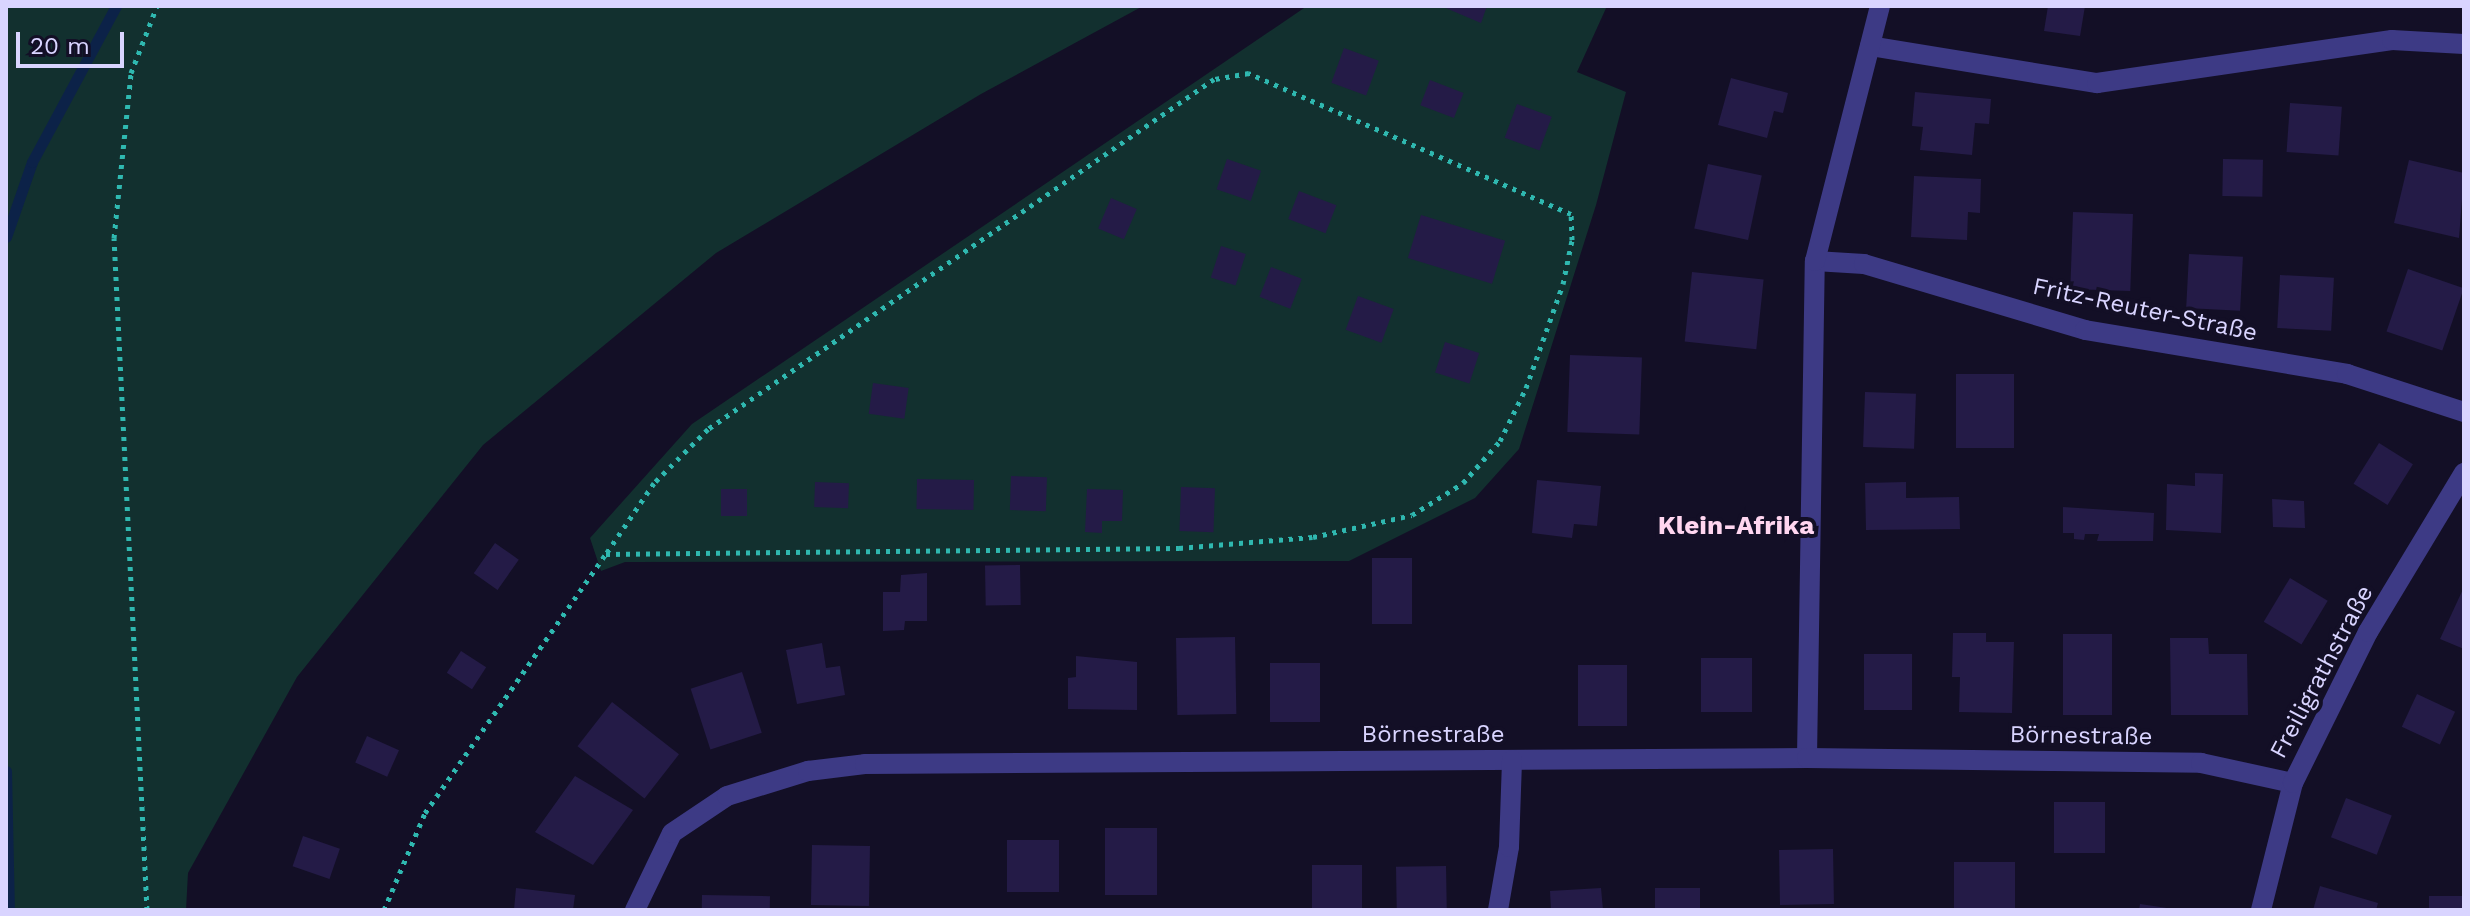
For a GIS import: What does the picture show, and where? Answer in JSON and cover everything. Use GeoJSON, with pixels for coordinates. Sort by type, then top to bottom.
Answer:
{"type":"FeatureCollection","features":[{"type":"Feature","properties":{"kind":"street"},"geometry":{"type":"LineString","coordinates":[[1807,758],[1815,261],[1880,6]]}},
{"type":"Feature","properties":{"kind":"street"},"geometry":{"type":"LineString","coordinates":[[1870,46],[2097,83],[2377,42],[2464,44]]}},
{"type":"Feature","properties":{"kind":"street","name":"Fritz-Reuter-Straße"},"geometry":{"type":"LineString","coordinates":[[1815,261],[1864,264],[2085,330],[2347,374],[2464,412]]}},
{"type":"Feature","properties":{"kind":"street","name":"Freiligrathstraße"},"geometry":{"type":"LineString","coordinates":[[2261,910],[2293,783],[2368,632],[2464,473]]}},
{"type":"Feature","properties":{"kind":"street","name":"Börnestraße"},"geometry":{"type":"LineString","coordinates":[[635,910],[672,833],[727,796],[808,771],[865,764],[1807,758],[2201,763],[2293,783]]}},
{"type":"Feature","properties":{"kind":"street"},"geometry":{"type":"LineString","coordinates":[[1498,910],[1509,847],[1512,760]]}},
{"type":"Feature","properties":{"kind":"path"},"geometry":{"type":"LineString","coordinates":[[147,910],[114,238],[131,73],[157,6]]}},
{"type":"Feature","properties":{"kind":"path"},"geometry":{"type":"LineString","coordinates":[[384,910],[425,813],[654,483],[708,429],[1214,79],[1249,73],[1571,214],[1572,240],[1563,284],[1526,388],[1500,441],[1463,483],[1412,515],[1313,537],[1179,548],[606,554]]}},
{"type":"Feature","properties":{"kind":"green space"},"geometry":{"type":"Polygon","coordinates":[[[6,6],[1143,6],[981,94],[716,253],[483,445],[297,677],[188,873],[186,910],[6,910],[6,6]]]}},
{"type":"Feature","properties":{"kind":"green space"},"geometry":{"type":"Polygon","coordinates":[[[1307,6],[1607,6],[1577,72],[1626,92],[1596,205],[1519,449],[1475,498],[1349,561],[625,562],[601,571],[590,538],[692,424],[1307,6]]]}},
{"type":"Feature","properties":{"kind":"building"},"geometry":{"type":"Polygon","coordinates":[[[1441,6],[1487,6],[1481,23],[1441,6]]]}},
{"type":"Feature","properties":{"kind":"building"},"geometry":{"type":"Polygon","coordinates":[[[2048,6],[2085,6],[2080,36],[2044,31],[2048,6]]]}},
{"type":"Feature","properties":{"kind":"building"},"geometry":{"type":"Polygon","coordinates":[[[1344,48],[1379,61],[1366,95],[1331,83],[1344,48]]]}},
{"type":"Feature","properties":{"kind":"building"},"geometry":{"type":"Polygon","coordinates":[[[1731,78],[1788,93],[1783,113],[1774,111],[1767,138],[1718,125],[1731,78]]]}},
{"type":"Feature","properties":{"kind":"building"},"geometry":{"type":"Polygon","coordinates":[[[1430,80],[1464,93],[1454,118],[1420,105],[1430,80]]]}},
{"type":"Feature","properties":{"kind":"building"},"geometry":{"type":"Polygon","coordinates":[[[1915,92],[1991,99],[1989,124],[1975,123],[1972,155],[1920,150],[1923,127],[1912,126],[1915,92]]]}},
{"type":"Feature","properties":{"kind":"building"},"geometry":{"type":"Polygon","coordinates":[[[2290,103],[2342,107],[2338,156],[2287,152],[2290,103]]]}},
{"type":"Feature","properties":{"kind":"building"},"geometry":{"type":"Polygon","coordinates":[[[1517,104],[1552,117],[1539,150],[1505,138],[1517,104]]]}},
{"type":"Feature","properties":{"kind":"building"},"geometry":{"type":"Polygon","coordinates":[[[1227,159],[1261,171],[1251,201],[1217,189],[1227,159]]]}},
{"type":"Feature","properties":{"kind":"building"},"geometry":{"type":"Polygon","coordinates":[[[2223,159],[2263,160],[2262,197],[2222,196],[2223,159]]]}},
{"type":"Feature","properties":{"kind":"building"},"geometry":{"type":"Polygon","coordinates":[[[2409,160],[2464,173],[2459,238],[2394,223],[2409,160]]]}},
{"type":"Feature","properties":{"kind":"building"},"geometry":{"type":"Polygon","coordinates":[[[1708,164],[1762,175],[1748,240],[1694,229],[1708,164]]]}},
{"type":"Feature","properties":{"kind":"building"},"geometry":{"type":"Polygon","coordinates":[[[1914,176],[1981,179],[1980,213],[1968,212],[1967,240],[1911,237],[1914,176]]]}},
{"type":"Feature","properties":{"kind":"building"},"geometry":{"type":"Polygon","coordinates":[[[1299,191],[1336,205],[1326,233],[1288,219],[1299,191]]]}},
{"type":"Feature","properties":{"kind":"building"},"geometry":{"type":"Polygon","coordinates":[[[1111,198],[1137,209],[1124,239],[1098,228],[1111,198]]]}},
{"type":"Feature","properties":{"kind":"building"},"geometry":{"type":"Polygon","coordinates":[[[2073,212],[2133,214],[2130,291],[2070,289],[2073,212]]]}},
{"type":"Feature","properties":{"kind":"building"},"geometry":{"type":"Polygon","coordinates":[[[1421,215],[1505,241],[1492,284],[1408,258],[1421,215]]]}},
{"type":"Feature","properties":{"kind":"building"},"geometry":{"type":"Polygon","coordinates":[[[1221,246],[1246,254],[1236,285],[1211,277],[1221,246]]]}},
{"type":"Feature","properties":{"kind":"building"},"geometry":{"type":"Polygon","coordinates":[[[2189,254],[2243,257],[2240,311],[2186,308],[2189,254]]]}},
{"type":"Feature","properties":{"kind":"building"},"geometry":{"type":"Polygon","coordinates":[[[1271,267],[1302,279],[1290,309],[1260,297],[1271,267]]]}},
{"type":"Feature","properties":{"kind":"building"},"geometry":{"type":"Polygon","coordinates":[[[2408,269],[2464,288],[2442,351],[2387,331],[2408,269]]]}},
{"type":"Feature","properties":{"kind":"building"},"geometry":{"type":"Polygon","coordinates":[[[1692,272],[1764,280],[1756,349],[1685,342],[1692,272]]]}},
{"type":"Feature","properties":{"kind":"building"},"geometry":{"type":"Polygon","coordinates":[[[2280,275],[2334,278],[2331,331],[2277,328],[2280,275]]]}},
{"type":"Feature","properties":{"kind":"building"},"geometry":{"type":"Polygon","coordinates":[[[1358,296],[1394,309],[1381,343],[1346,330],[1358,296]]]}},
{"type":"Feature","properties":{"kind":"building"},"geometry":{"type":"Polygon","coordinates":[[[1445,342],[1479,353],[1469,384],[1435,372],[1445,342]]]}},
{"type":"Feature","properties":{"kind":"building"},"geometry":{"type":"Polygon","coordinates":[[[1570,355],[1642,358],[1639,434],[1567,432],[1570,355]]]}},
{"type":"Feature","properties":{"kind":"building"},"geometry":{"type":"Polygon","coordinates":[[[1956,374],[2014,374],[2014,448],[1956,448],[1956,374]]]}},
{"type":"Feature","properties":{"kind":"building"},"geometry":{"type":"Polygon","coordinates":[[[873,383],[909,388],[904,419],[869,414],[873,383]]]}},
{"type":"Feature","properties":{"kind":"building"},"geometry":{"type":"Polygon","coordinates":[[[1865,392],[1916,394],[1914,449],[1863,447],[1865,392]]]}},
{"type":"Feature","properties":{"kind":"building"},"geometry":{"type":"Polygon","coordinates":[[[2379,443],[2413,464],[2387,505],[2354,484],[2379,443]]]}},
{"type":"Feature","properties":{"kind":"building"},"geometry":{"type":"Polygon","coordinates":[[[2195,473],[2223,474],[2221,533],[2166,530],[2167,484],[2195,486],[2195,473]]]}},
{"type":"Feature","properties":{"kind":"building"},"geometry":{"type":"Polygon","coordinates":[[[1011,476],[1047,477],[1046,511],[1010,510],[1011,476]]]}},
{"type":"Feature","properties":{"kind":"building"},"geometry":{"type":"Polygon","coordinates":[[[917,479],[974,480],[973,510],[916,509],[917,479]]]}},
{"type":"Feature","properties":{"kind":"building"},"geometry":{"type":"Polygon","coordinates":[[[1537,480],[1601,486],[1597,526],[1574,524],[1572,538],[1532,533],[1537,480]]]}},
{"type":"Feature","properties":{"kind":"building"},"geometry":{"type":"Polygon","coordinates":[[[815,482],[849,483],[848,508],[814,507],[815,482]]]}},
{"type":"Feature","properties":{"kind":"building"},"geometry":{"type":"Polygon","coordinates":[[[1906,482],[1906,498],[1959,497],[1960,529],[1866,530],[1865,483],[1906,482]]]}},
{"type":"Feature","properties":{"kind":"building"},"geometry":{"type":"Polygon","coordinates":[[[1181,487],[1215,488],[1213,532],[1179,531],[1181,487]]]}},
{"type":"Feature","properties":{"kind":"building"},"geometry":{"type":"Polygon","coordinates":[[[721,489],[747,489],[747,516],[721,516],[721,489]]]}},
{"type":"Feature","properties":{"kind":"building"},"geometry":{"type":"Polygon","coordinates":[[[1087,489],[1123,490],[1122,521],[1102,521],[1102,533],[1085,532],[1087,489]]]}},
{"type":"Feature","properties":{"kind":"building"},"geometry":{"type":"Polygon","coordinates":[[[2272,499],[2304,501],[2305,528],[2273,527],[2272,499]]]}},
{"type":"Feature","properties":{"kind":"building"},"geometry":{"type":"Polygon","coordinates":[[[2063,507],[2154,513],[2153,541],[2097,541],[2099,534],[2085,534],[2084,540],[2074,539],[2074,533],[2063,533],[2063,507]]]}},
{"type":"Feature","properties":{"kind":"building"},"geometry":{"type":"Polygon","coordinates":[[[495,543],[519,560],[498,590],[474,573],[495,543]]]}},
{"type":"Feature","properties":{"kind":"building"},"geometry":{"type":"Polygon","coordinates":[[[1372,558],[1412,558],[1412,624],[1372,624],[1372,558]]]}},
{"type":"Feature","properties":{"kind":"building"},"geometry":{"type":"Polygon","coordinates":[[[1020,565],[1021,605],[986,606],[985,566],[1020,565]]]}},
{"type":"Feature","properties":{"kind":"building"},"geometry":{"type":"Polygon","coordinates":[[[927,573],[927,621],[905,621],[904,630],[883,631],[883,592],[900,592],[901,575],[927,573]]]}},
{"type":"Feature","properties":{"kind":"building"},"geometry":{"type":"Polygon","coordinates":[[[2290,578],[2328,601],[2301,644],[2264,622],[2290,578]]]}},
{"type":"Feature","properties":{"kind":"building"},"geometry":{"type":"Polygon","coordinates":[[[2464,587],[2464,649],[2440,639],[2464,587]]]}},
{"type":"Feature","properties":{"kind":"building"},"geometry":{"type":"Polygon","coordinates":[[[1953,633],[1986,633],[1986,642],[2014,642],[2012,713],[1959,712],[1960,677],[1952,677],[1953,633]]]}},
{"type":"Feature","properties":{"kind":"building"},"geometry":{"type":"Polygon","coordinates":[[[2063,634],[2112,634],[2112,715],[2063,715],[2063,634]]]}},
{"type":"Feature","properties":{"kind":"building"},"geometry":{"type":"Polygon","coordinates":[[[1235,637],[1236,714],[1177,715],[1176,638],[1235,637]]]}},
{"type":"Feature","properties":{"kind":"building"},"geometry":{"type":"Polygon","coordinates":[[[2170,638],[2208,638],[2209,654],[2247,654],[2248,715],[2171,715],[2170,638]]]}},
{"type":"Feature","properties":{"kind":"building"},"geometry":{"type":"Polygon","coordinates":[[[822,643],[826,668],[840,666],[845,695],[797,704],[786,650],[822,643]]]}},
{"type":"Feature","properties":{"kind":"building"},"geometry":{"type":"Polygon","coordinates":[[[461,651],[486,667],[472,689],[447,673],[461,651]]]}},
{"type":"Feature","properties":{"kind":"building"},"geometry":{"type":"Polygon","coordinates":[[[1864,654],[1912,654],[1912,710],[1864,710],[1864,654]]]}},
{"type":"Feature","properties":{"kind":"building"},"geometry":{"type":"Polygon","coordinates":[[[1076,656],[1137,662],[1137,710],[1068,709],[1068,678],[1076,677],[1076,656]]]}},
{"type":"Feature","properties":{"kind":"building"},"geometry":{"type":"Polygon","coordinates":[[[1701,658],[1752,658],[1752,712],[1701,712],[1701,658]]]}},
{"type":"Feature","properties":{"kind":"building"},"geometry":{"type":"Polygon","coordinates":[[[1270,663],[1320,663],[1320,722],[1270,722],[1270,663]]]}},
{"type":"Feature","properties":{"kind":"building"},"geometry":{"type":"Polygon","coordinates":[[[1578,665],[1627,665],[1627,726],[1578,726],[1578,665]]]}},
{"type":"Feature","properties":{"kind":"building"},"geometry":{"type":"Polygon","coordinates":[[[742,672],[762,733],[710,750],[691,689],[742,672]]]}},
{"type":"Feature","properties":{"kind":"building"},"geometry":{"type":"Polygon","coordinates":[[[2417,694],[2455,712],[2440,744],[2402,727],[2417,694]]]}},
{"type":"Feature","properties":{"kind":"building"},"geometry":{"type":"Polygon","coordinates":[[[612,702],[679,754],[645,798],[578,746],[612,702]]]}},
{"type":"Feature","properties":{"kind":"building"},"geometry":{"type":"Polygon","coordinates":[[[367,736],[399,750],[387,777],[355,762],[367,736]]]}},
{"type":"Feature","properties":{"kind":"building"},"geometry":{"type":"Polygon","coordinates":[[[575,776],[633,810],[593,865],[535,832],[575,776]]]}},
{"type":"Feature","properties":{"kind":"building"},"geometry":{"type":"Polygon","coordinates":[[[2346,798],[2392,816],[2377,855],[2331,837],[2346,798]]]}},
{"type":"Feature","properties":{"kind":"building"},"geometry":{"type":"Polygon","coordinates":[[[2054,802],[2105,802],[2105,853],[2054,853],[2054,802]]]}},
{"type":"Feature","properties":{"kind":"building"},"geometry":{"type":"Polygon","coordinates":[[[1105,828],[1157,828],[1157,895],[1105,895],[1105,828]]]}},
{"type":"Feature","properties":{"kind":"building"},"geometry":{"type":"Polygon","coordinates":[[[303,836],[340,849],[329,879],[293,866],[303,836]]]}},
{"type":"Feature","properties":{"kind":"building"},"geometry":{"type":"Polygon","coordinates":[[[1007,840],[1059,840],[1059,892],[1007,892],[1007,840]]]}},
{"type":"Feature","properties":{"kind":"building"},"geometry":{"type":"Polygon","coordinates":[[[812,845],[870,846],[869,906],[811,905],[812,845]]]}},
{"type":"Feature","properties":{"kind":"building"},"geometry":{"type":"Polygon","coordinates":[[[1833,849],[1834,904],[1780,905],[1779,850],[1833,849]]]}},
{"type":"Feature","properties":{"kind":"building"},"geometry":{"type":"Polygon","coordinates":[[[1954,862],[2015,862],[2015,910],[1954,910],[1954,862]]]}},
{"type":"Feature","properties":{"kind":"building"},"geometry":{"type":"Polygon","coordinates":[[[1312,865],[1362,865],[1362,910],[1312,910],[1312,865]]]}},
{"type":"Feature","properties":{"kind":"building"},"geometry":{"type":"Polygon","coordinates":[[[1446,866],[1447,910],[1397,910],[1396,867],[1446,866]]]}},
{"type":"Feature","properties":{"kind":"building"},"geometry":{"type":"Polygon","coordinates":[[[2320,886],[2378,903],[2376,910],[2313,910],[2320,886]]]}},
{"type":"Feature","properties":{"kind":"building"},"geometry":{"type":"Polygon","coordinates":[[[516,888],[575,895],[573,910],[514,910],[516,888]]]}},
{"type":"Feature","properties":{"kind":"building"},"geometry":{"type":"Polygon","coordinates":[[[1601,888],[1603,910],[1551,910],[1550,891],[1601,888]]]}},
{"type":"Feature","properties":{"kind":"building"},"geometry":{"type":"Polygon","coordinates":[[[1655,888],[1700,888],[1700,910],[1655,910],[1655,888]]]}},
{"type":"Feature","properties":{"kind":"building"},"geometry":{"type":"Polygon","coordinates":[[[702,895],[770,896],[770,910],[702,910],[702,895]]]}},
{"type":"Feature","properties":{"kind":"building"},"geometry":{"type":"Polygon","coordinates":[[[2429,896],[2462,896],[2462,910],[2429,910],[2429,896]]]}},
{"type":"Feature","properties":{"kind":"building"},"geometry":{"type":"Polygon","coordinates":[[[2140,904],[2167,908],[2167,910],[2139,910],[2140,904]]]}},
{"type":"Feature","properties":{"kind":"waterway"},"geometry":{"type":"LineString","coordinates":[[6,237],[32,162],[116,6]]}},
{"type":"Feature","properties":{"kind":"waterway"},"geometry":{"type":"LineString","coordinates":[[6,771],[9,910]]}},
{"type":"Feature","properties":{"kind":"district","name":"Klein-Afrika"},"geometry":{"type":"Point","coordinates":[1736,526]}}]}
